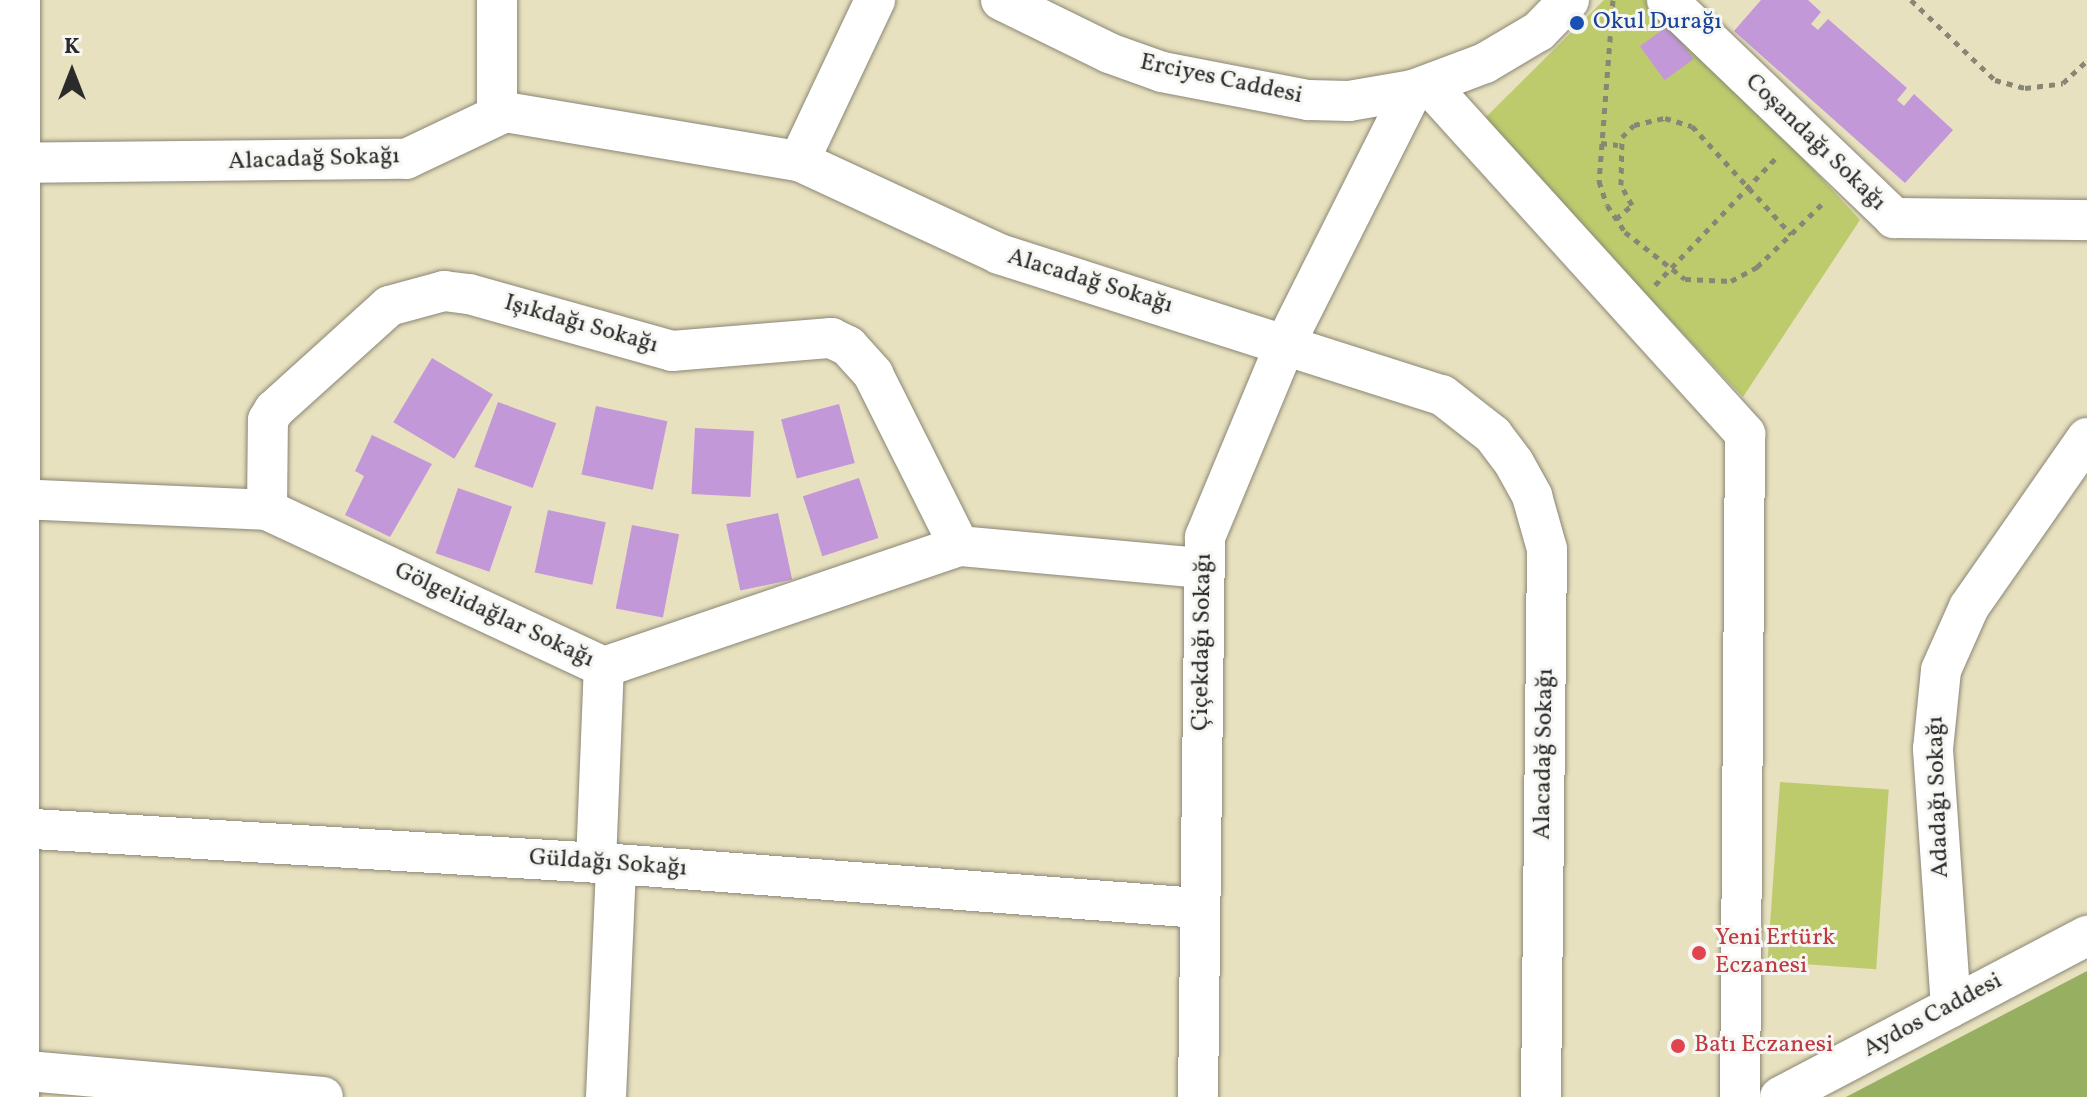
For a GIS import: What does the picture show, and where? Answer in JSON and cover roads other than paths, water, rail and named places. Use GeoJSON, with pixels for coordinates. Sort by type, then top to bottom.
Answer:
{"type":"FeatureCollection","features":[{"type":"Feature","properties":{"kind":"street"},"geometry":{"type":"LineString","coordinates":[[20,0],[10,164],[9,440],[18,499],[9,728],[17,828],[12,1087],[323,1097]]}},
{"type":"Feature","properties":{"kind":"street"},"geometry":{"type":"LineString","coordinates":[[497,0],[497,113]]}},
{"type":"Feature","properties":{"kind":"street"},"geometry":{"type":"LineString","coordinates":[[799,161],[875,0]]}},
{"type":"Feature","properties":{"kind":"street","name":"Erciyes Caddesi"},"geometry":{"type":"LineString","coordinates":[[1001,0],[1109,53],[1229,87],[1349,101],[1421,88],[1515,48],[1569,0]]}},
{"type":"Feature","properties":{"kind":"street","name":"Coşandağı Sokağı"},"geometry":{"type":"LineString","coordinates":[[1667,0],[1883,211],[1909,221],[2087,220]]}},
{"type":"Feature","properties":{"kind":"street"},"geometry":{"type":"LineString","coordinates":[[1421,88],[1632,309],[1738,426],[1748,447],[1740,1097]]}},
{"type":"Feature","properties":{"kind":"street","name":"Çiçekdağı Sokağı"},"geometry":{"type":"LineString","coordinates":[[1198,1097],[1202,568],[1213,511],[1286,342],[1421,88]]}},
{"type":"Feature","properties":{"kind":"street","name":"Alacadağ Sokağı"},"geometry":{"type":"LineString","coordinates":[[10,164],[406,159],[497,113],[799,161],[999,254],[1286,342],[1442,395],[1470,413],[1514,463],[1541,520],[1547,549],[1541,1097]]}},
{"type":"Feature","properties":{"kind":"street","name":"Işıkdağı Sokağı"},"geometry":{"type":"LineString","coordinates":[[267,510],[268,420],[274,410],[389,306],[444,291],[469,294],[672,351],[831,338],[862,359],[878,382],[959,546]]}},
{"type":"Feature","properties":{"kind":"street","name":"Adadağı Sokağı"},"geometry":{"type":"LineString","coordinates":[[1951,1007],[1933,749],[1941,670],[1969,607],[2087,438]]}},
{"type":"Feature","properties":{"kind":"street","name":"Gölgelidağlar Sokağı"},"geometry":{"type":"LineString","coordinates":[[18,499],[267,510],[604,667],[959,546],[1202,568]]}},
{"type":"Feature","properties":{"kind":"street"},"geometry":{"type":"LineString","coordinates":[[604,667],[606,1097]]}},
{"type":"Feature","properties":{"kind":"street","name":"Güldağı Sokağı"},"geometry":{"type":"LineString","coordinates":[[17,828],[606,864],[1199,908]]}},
{"type":"Feature","properties":{"kind":"street","name":"Aydos Caddesi"},"geometry":{"type":"LineString","coordinates":[[1780,1097],[2087,936]]}},
{"type":"Feature","properties":{"kind":"place","name":"Okul Durağı"},"geometry":{"type":"Point","coordinates":[1577,23]}},
{"type":"Feature","properties":{"kind":"place","name":"Yeni Ertürk Eczanesi"},"geometry":{"type":"Point","coordinates":[1699,953]}},
{"type":"Feature","properties":{"kind":"place","name":"Batı Eczanesi"},"geometry":{"type":"Point","coordinates":[1678,1046]}}]}
